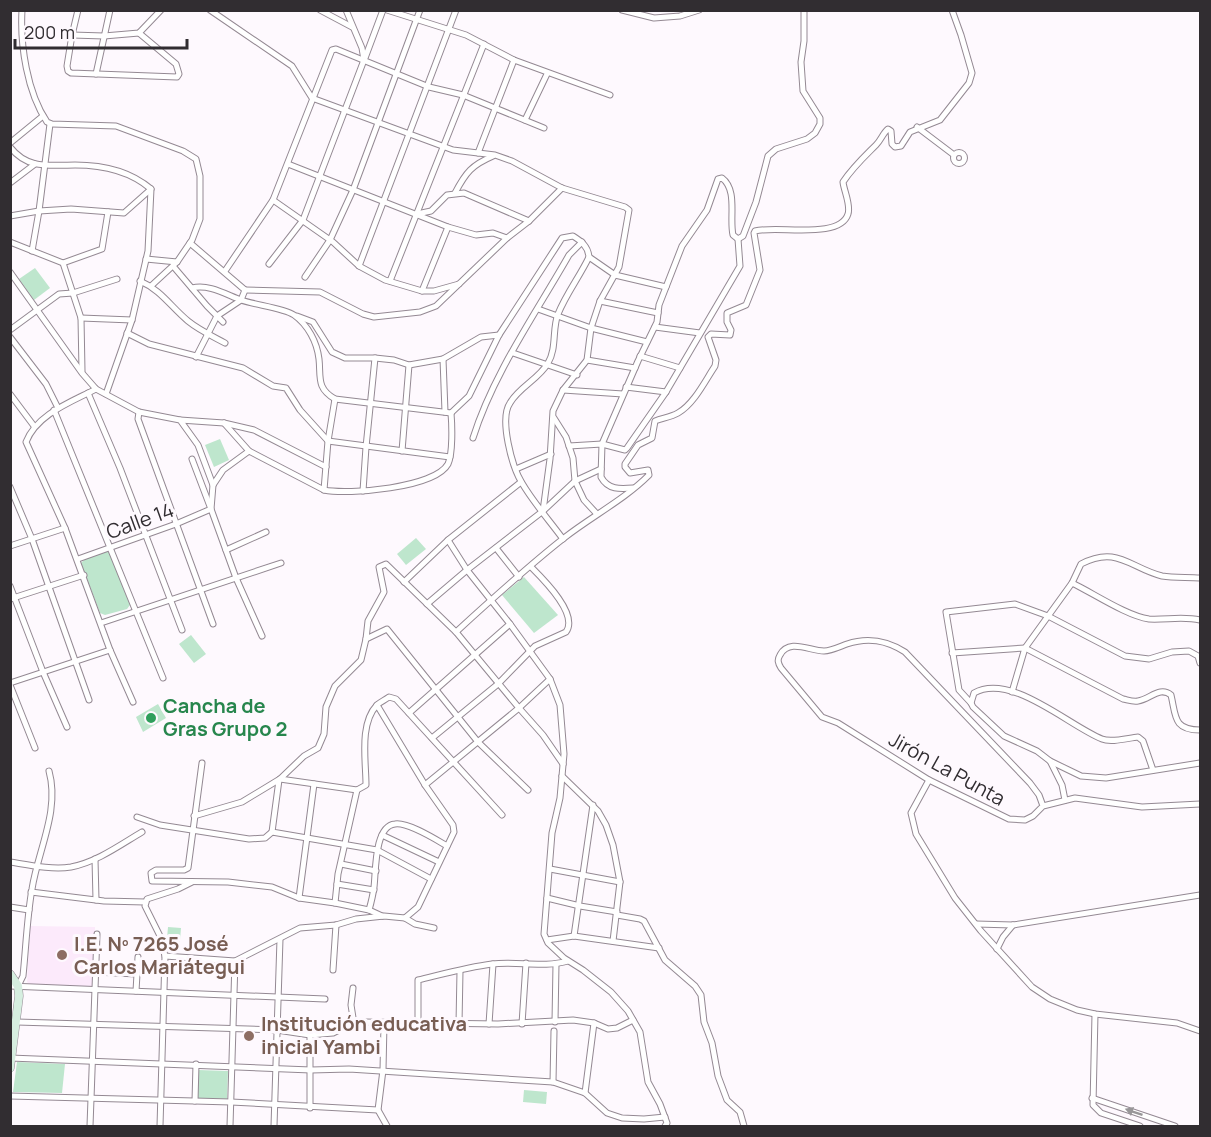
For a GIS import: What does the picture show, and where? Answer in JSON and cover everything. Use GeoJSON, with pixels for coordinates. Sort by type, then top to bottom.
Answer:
{"type":"FeatureCollection","features":[{"type":"Feature","properties":{"kind":"street"},"geometry":{"type":"LineString","coordinates":[[22,10],[23,56],[43,116],[50,124],[116,126],[193,156],[199,166],[200,219],[190,243],[175,264],[151,286]]}},
{"type":"Feature","properties":{"kind":"street"},"geometry":{"type":"LineString","coordinates":[[78,10],[72,35],[68,71],[177,77],[179,69],[176,64],[139,33]]}},
{"type":"Feature","properties":{"kind":"street"},"geometry":{"type":"LineString","coordinates":[[96,74],[110,10]]}},
{"type":"Feature","properties":{"kind":"street"},"geometry":{"type":"LineString","coordinates":[[72,35],[104,36],[139,33],[161,10]]}},
{"type":"Feature","properties":{"kind":"street"},"geometry":{"type":"LineString","coordinates":[[210,10],[292,66],[312,98],[453,150],[495,155],[512,161],[562,188],[629,210],[619,267],[600,301],[591,328],[587,360],[563,390],[554,411],[543,511]]}},
{"type":"Feature","properties":{"kind":"street"},"geometry":{"type":"LineString","coordinates":[[320,10],[352,27]]}},
{"type":"Feature","properties":{"kind":"street"},"geometry":{"type":"LineString","coordinates":[[345,10],[362,48],[364,60]]}},
{"type":"Feature","properties":{"kind":"street"},"geometry":{"type":"LineString","coordinates":[[269,264],[303,220],[385,10],[466,35],[547,74],[572,80],[610,95]]}},
{"type":"Feature","properties":{"kind":"street"},"geometry":{"type":"LineString","coordinates":[[305,277],[330,240],[353,190],[420,10]]}},
{"type":"Feature","properties":{"kind":"street"},"geometry":{"type":"LineString","coordinates":[[359,266],[429,87],[456,10]]}},
{"type":"Feature","properties":{"kind":"street"},"geometry":{"type":"LineString","coordinates":[[622,10],[654,18],[680,16],[699,10]]}},
{"type":"Feature","properties":{"kind":"street"},"geometry":{"type":"LineString","coordinates":[[738,239],[743,236],[756,202],[768,156],[776,149],[807,139],[815,133],[820,124],[819,118],[803,91],[801,62],[804,10]]}},
{"type":"Feature","properties":{"kind":"street"},"geometry":{"type":"LineString","coordinates":[[456,632],[563,539],[596,513],[635,488],[649,475],[649,472],[644,470],[630,473],[625,464],[638,445],[652,438],[656,420],[670,417],[687,406],[716,363],[709,334],[729,335],[731,330],[727,322],[727,313],[746,305],[747,298],[760,276],[755,231],[827,230],[843,223],[848,216],[849,209],[843,182],[852,167],[878,142],[885,131],[888,129],[891,131],[892,144],[895,147],[901,146],[910,132],[917,127],[940,120],[969,83],[972,73],[952,10]]}},
{"type":"Feature","properties":{"kind":"street"},"geometry":{"type":"LineString","coordinates":[[390,281],[484,44]]}},
{"type":"Feature","properties":{"kind":"street"},"geometry":{"type":"LineString","coordinates":[[225,271],[273,200],[332,50],[336,49],[429,87],[463,95],[544,128]]}},
{"type":"Feature","properties":{"kind":"street"},"geometry":{"type":"LineString","coordinates":[[478,153],[514,60]]}},
{"type":"Feature","properties":{"kind":"street"},"geometry":{"type":"LineString","coordinates":[[525,120],[547,74]]}},
{"type":"Feature","properties":{"kind":"street"},"geometry":{"type":"LineString","coordinates":[[43,116],[10,145],[21,158],[45,167],[77,165],[115,170],[138,178],[151,189]]}},
{"type":"Feature","properties":{"kind":"street"},"geometry":{"type":"LineString","coordinates":[[32,251],[50,124]]}},
{"type":"Feature","properties":{"kind":"street"},"geometry":{"type":"LineString","coordinates":[[917,127],[954,155]]}},
{"type":"Feature","properties":{"kind":"street"},"geometry":{"type":"LineString","coordinates":[[455,193],[465,174],[478,162],[495,155]]}},
{"type":"Feature","properties":{"kind":"street"},"geometry":{"type":"LineString","coordinates":[[10,183],[34,164]]}},
{"type":"Feature","properties":{"kind":"street"},"geometry":{"type":"LineString","coordinates":[[288,164],[448,227],[476,236],[493,233],[507,238]]}},
{"type":"Feature","properties":{"kind":"street"},"geometry":{"type":"LineString","coordinates":[[635,488],[621,489],[606,484],[601,477],[602,444],[655,327],[658,305],[682,246],[707,210],[718,179],[725,180],[731,196],[731,229],[734,238],[738,239]]}},
{"type":"Feature","properties":{"kind":"street"},"geometry":{"type":"LineString","coordinates":[[190,243],[245,290],[320,292],[352,309],[374,317],[420,312],[436,306],[562,188]]}},
{"type":"Feature","properties":{"kind":"street"},"geometry":{"type":"LineString","coordinates":[[10,216],[71,209],[124,213],[151,189]]}},
{"type":"Feature","properties":{"kind":"street"},"geometry":{"type":"LineString","coordinates":[[105,394],[132,320],[146,259],[150,229],[151,189]]}},
{"type":"Feature","properties":{"kind":"street"},"geometry":{"type":"LineString","coordinates":[[415,214],[431,211],[447,195],[464,193],[529,221]]}},
{"type":"Feature","properties":{"kind":"street"},"geometry":{"type":"LineString","coordinates":[[273,200],[330,240],[359,266],[390,281],[422,291],[434,291],[460,283]]}},
{"type":"Feature","properties":{"kind":"street"},"geometry":{"type":"LineString","coordinates":[[10,242],[63,263],[102,249],[108,212]]}},
{"type":"Feature","properties":{"kind":"street"},"geometry":{"type":"LineString","coordinates":[[422,291],[448,227]]}},
{"type":"Feature","properties":{"kind":"street"},"geometry":{"type":"LineString","coordinates":[[293,314],[306,326],[314,340],[319,359],[318,376],[328,395],[335,399],[448,413],[469,396],[499,335],[562,238],[573,236],[582,242],[589,252],[589,257],[557,315],[553,353],[548,364],[515,396],[506,410],[506,427],[521,482],[563,539]]}},
{"type":"Feature","properties":{"kind":"street"},"geometry":{"type":"LineString","coordinates":[[569,446],[602,444],[625,450],[627,448],[666,392],[740,266],[738,239]]}},
{"type":"Feature","properties":{"kind":"street"},"geometry":{"type":"LineString","coordinates":[[473,438],[482,409],[513,353],[569,255],[582,242]]}},
{"type":"Feature","properties":{"kind":"street"},"geometry":{"type":"LineString","coordinates":[[589,257],[615,275],[666,287]]}},
{"type":"Feature","properties":{"kind":"street"},"geometry":{"type":"LineString","coordinates":[[146,259],[175,264],[192,288],[223,322]]}},
{"type":"Feature","properties":{"kind":"street"},"geometry":{"type":"LineString","coordinates":[[63,263],[81,318],[82,373]]}},
{"type":"Feature","properties":{"kind":"street"},"geometry":{"type":"LineString","coordinates":[[10,272],[82,373],[96,389],[139,412],[180,420],[224,423],[254,430],[326,467]]}},
{"type":"Feature","properties":{"kind":"street"},"geometry":{"type":"LineString","coordinates":[[10,330],[59,294],[73,293],[117,279]]}},
{"type":"Feature","properties":{"kind":"street"},"geometry":{"type":"LineString","coordinates":[[140,282],[151,286],[187,320],[225,343]]}},
{"type":"Feature","properties":{"kind":"street"},"geometry":{"type":"LineString","coordinates":[[192,288],[206,287],[313,322],[332,352],[345,358],[394,360],[409,365],[443,359],[481,337],[499,335]]}},
{"type":"Feature","properties":{"kind":"street"},"geometry":{"type":"LineString","coordinates":[[196,357],[217,316],[241,300],[245,290]]}},
{"type":"Feature","properties":{"kind":"street"},"geometry":{"type":"LineString","coordinates":[[600,301],[658,313]]}},
{"type":"Feature","properties":{"kind":"street"},"geometry":{"type":"LineString","coordinates":[[538,309],[591,328],[647,342]]}},
{"type":"Feature","properties":{"kind":"street"},"geometry":{"type":"LineString","coordinates":[[81,318],[132,320]]}},
{"type":"Feature","properties":{"kind":"street"},"geometry":{"type":"LineString","coordinates":[[655,327],[700,333]]}},
{"type":"Feature","properties":{"kind":"street"},"geometry":{"type":"LineString","coordinates":[[127,333],[149,344],[243,368],[266,382],[286,388],[300,410],[328,441],[450,457]]}},
{"type":"Feature","properties":{"kind":"street"},"geometry":{"type":"LineString","coordinates":[[10,337],[46,384],[163,678]]}},
{"type":"Feature","properties":{"kind":"street"},"geometry":{"type":"LineString","coordinates":[[513,353],[577,375]]}},
{"type":"Feature","properties":{"kind":"street"},"geometry":{"type":"LineString","coordinates":[[640,356],[680,368]]}},
{"type":"Feature","properties":{"kind":"street"},"geometry":{"type":"LineString","coordinates":[[363,491],[375,358]]}},
{"type":"Feature","properties":{"kind":"street"},"geometry":{"type":"LineString","coordinates":[[224,423],[249,451],[324,490],[363,491],[425,480],[443,470],[450,457],[443,359]]}},
{"type":"Feature","properties":{"kind":"street"},"geometry":{"type":"LineString","coordinates":[[587,360],[635,368]]}},
{"type":"Feature","properties":{"kind":"street"},"geometry":{"type":"LineString","coordinates":[[402,451],[409,365]]}},
{"type":"Feature","properties":{"kind":"street"},"geometry":{"type":"LineString","coordinates":[[626,387],[666,392]]}},
{"type":"Feature","properties":{"kind":"street"},"geometry":{"type":"LineString","coordinates":[[96,389],[56,409],[34,426],[27,439],[27,445],[65,528],[110,650],[133,702]]}},
{"type":"Feature","properties":{"kind":"street"},"geometry":{"type":"LineString","coordinates":[[563,390],[624,394]]}},
{"type":"Feature","properties":{"kind":"street"},"geometry":{"type":"LineString","coordinates":[[88,393],[182,630]]}},
{"type":"Feature","properties":{"kind":"street"},"geometry":{"type":"LineString","coordinates":[[10,394],[34,426]]}},
{"type":"Feature","properties":{"kind":"street"},"geometry":{"type":"LineString","coordinates":[[324,490],[328,441],[335,399]]}},
{"type":"Feature","properties":{"kind":"street"},"geometry":{"type":"LineString","coordinates":[[139,412],[138,419],[213,624]]}},
{"type":"Feature","properties":{"kind":"street"},"geometry":{"type":"LineString","coordinates":[[553,418],[566,436],[573,458],[575,481],[584,500],[596,513]]}},
{"type":"Feature","properties":{"kind":"street"},"geometry":{"type":"LineString","coordinates":[[180,420],[198,445],[213,485],[211,509]]}},
{"type":"Feature","properties":{"kind":"street"},"geometry":{"type":"LineString","coordinates":[[213,485],[223,470],[249,451]]}},
{"type":"Feature","properties":{"kind":"street"},"geometry":{"type":"LineString","coordinates":[[516,469],[551,454]]}},
{"type":"Feature","properties":{"kind":"street"},"geometry":{"type":"LineString","coordinates":[[192,459],[236,578],[262,636]]}},
{"type":"Feature","properties":{"kind":"street"},"geometry":{"type":"LineString","coordinates":[[427,604],[543,511],[575,481],[601,469]]}},
{"type":"Feature","properties":{"kind":"street"},"geometry":{"type":"LineString","coordinates":[[404,582],[448,540],[521,482]]}},
{"type":"Feature","properties":{"kind":"street"},"geometry":{"type":"LineString","coordinates":[[10,487],[32,539],[89,700]]}},
{"type":"Feature","properties":{"kind":"street","name":"Calle 14"},"geometry":{"type":"LineString","coordinates":[[78,560],[176,525],[211,509]]}},
{"type":"Feature","properties":{"kind":"street"},"geometry":{"type":"LineString","coordinates":[[10,546],[65,528]]}},
{"type":"Feature","properties":{"kind":"street"},"geometry":{"type":"LineString","coordinates":[[226,550],[266,532]]}},
{"type":"Feature","properties":{"kind":"street"},"geometry":{"type":"LineString","coordinates":[[448,540],[467,570],[550,679],[560,705],[563,764],[560,798],[552,833],[544,934],[568,961],[610,992],[628,1011],[640,1032],[648,1082],[665,1117],[667,1123],[665,1126]]}},
{"type":"Feature","properties":{"kind":"street"},"geometry":{"type":"LineString","coordinates":[[496,548],[519,577]]}},
{"type":"Feature","properties":{"kind":"street"},"geometry":{"type":"LineString","coordinates":[[1012,692],[1025,648],[1072,583],[1081,564],[1098,557],[1110,556],[1162,576],[1200,578]]}},
{"type":"Feature","properties":{"kind":"street"},"geometry":{"type":"LineString","coordinates":[[101,623],[281,563]]}},
{"type":"Feature","properties":{"kind":"street"},"geometry":{"type":"LineString","coordinates":[[194,816],[242,802],[279,779],[304,756],[318,748],[324,734],[326,707],[335,686],[361,660],[368,621],[384,592],[380,567],[386,564],[456,632],[543,735],[563,764]]}},
{"type":"Feature","properties":{"kind":"street"},"geometry":{"type":"LineString","coordinates":[[432,738],[498,684],[535,646],[566,632],[570,623],[558,598],[550,586],[531,567]]}},
{"type":"Feature","properties":{"kind":"street"},"geometry":{"type":"LineString","coordinates":[[13,598],[84,575]]}},
{"type":"Feature","properties":{"kind":"street"},"geometry":{"type":"LineString","coordinates":[[1072,583],[1132,615],[1148,619],[1186,617],[1200,620]]}},
{"type":"Feature","properties":{"kind":"street"},"geometry":{"type":"LineString","coordinates":[[10,586],[67,727]]}},
{"type":"Feature","properties":{"kind":"street"},"geometry":{"type":"LineString","coordinates":[[1200,663],[1198,656],[1189,651],[1172,652],[1149,659],[1125,656],[1048,616],[1015,604],[946,612],[959,690],[973,707],[1004,736],[1037,751],[1050,761],[1081,776],[1093,778],[1106,778],[1200,762]]}},
{"type":"Feature","properties":{"kind":"street"},"geometry":{"type":"LineString","coordinates":[[409,712],[510,624]]}},
{"type":"Feature","properties":{"kind":"street"},"geometry":{"type":"LineString","coordinates":[[366,639],[387,629],[478,742],[528,790]]}},
{"type":"Feature","properties":{"kind":"street","name":"Jirón La Punta"},"geometry":{"type":"LineString","coordinates":[[1043,806],[1039,795],[1030,783],[905,652],[894,645],[868,639],[829,650],[821,651],[799,646],[787,648],[781,652],[779,664],[822,717],[838,723],[929,780],[1009,819],[1025,820],[1043,806],[1075,798],[1142,807],[1200,804]]}},
{"type":"Feature","properties":{"kind":"street"},"geometry":{"type":"LineString","coordinates":[[952,653],[1025,648],[1123,699],[1140,701],[1161,691],[1167,692],[1171,695],[1175,718],[1180,724],[1186,728],[1200,730]]}},
{"type":"Feature","properties":{"kind":"street"},"geometry":{"type":"LineString","coordinates":[[36,748],[10,684],[110,650]]}},
{"type":"Feature","properties":{"kind":"street"},"geometry":{"type":"LineString","coordinates":[[425,785],[519,708],[550,679]]}},
{"type":"Feature","properties":{"kind":"street"},"geometry":{"type":"LineString","coordinates":[[971,703],[974,693],[979,690],[1012,692],[1033,699],[1104,740],[1138,737],[1143,741],[1153,770]]}},
{"type":"Feature","properties":{"kind":"street"},"geometry":{"type":"LineString","coordinates":[[279,779],[357,790],[366,784],[366,726],[377,705],[389,697],[396,699],[409,712],[502,815]]}},
{"type":"Feature","properties":{"kind":"street"},"geometry":{"type":"LineString","coordinates":[[377,705],[425,785],[448,816],[454,832],[418,907],[405,918]]}},
{"type":"Feature","properties":{"kind":"street"},"geometry":{"type":"LineString","coordinates":[[1050,761],[1062,785],[1065,800]]}},
{"type":"Feature","properties":{"kind":"street"},"geometry":{"type":"LineString","coordinates":[[202,763],[186,870],[156,870],[151,873],[152,880],[228,882],[272,888],[299,898],[369,910],[384,916]]}},
{"type":"Feature","properties":{"kind":"street"},"geometry":{"type":"LineString","coordinates":[[14,986],[23,976],[31,892],[36,866],[48,831],[53,786],[49,771]]}},
{"type":"Feature","properties":{"kind":"street"},"geometry":{"type":"LineString","coordinates":[[562,776],[593,805],[606,825],[618,865],[620,882],[613,941]]}},
{"type":"Feature","properties":{"kind":"street"},"geometry":{"type":"LineString","coordinates":[[137,817],[160,825],[192,831],[249,839],[265,838],[272,832],[279,779]]}},
{"type":"Feature","properties":{"kind":"street"},"geometry":{"type":"LineString","coordinates":[[929,780],[911,813],[916,834],[955,898],[1032,987],[1065,1006],[1095,1014],[1177,1023],[1200,1031]]}},
{"type":"Feature","properties":{"kind":"street"},"geometry":{"type":"LineString","coordinates":[[299,898],[314,784]]}},
{"type":"Feature","properties":{"kind":"street"},"geometry":{"type":"LineString","coordinates":[[335,903],[357,790]]}},
{"type":"Feature","properties":{"kind":"street"},"geometry":{"type":"LineString","coordinates":[[574,936],[593,805]]}},
{"type":"Feature","properties":{"kind":"street"},"geometry":{"type":"LineString","coordinates":[[369,910],[374,890],[377,850],[382,835],[391,825],[397,823],[417,830],[447,846]]}},
{"type":"Feature","properties":{"kind":"street"},"geometry":{"type":"LineString","coordinates":[[10,862],[36,866],[70,867],[95,859],[142,832]]}},
{"type":"Feature","properties":{"kind":"street"},"geometry":{"type":"LineString","coordinates":[[272,832],[377,850],[431,879]]}},
{"type":"Feature","properties":{"kind":"street"},"geometry":{"type":"LineString","coordinates":[[382,835],[439,862]]}},
{"type":"Feature","properties":{"kind":"street"},"geometry":{"type":"LineString","coordinates":[[95,859],[96,900]]}},
{"type":"Feature","properties":{"kind":"street"},"geometry":{"type":"LineString","coordinates":[[341,864],[376,871]]}},
{"type":"Feature","properties":{"kind":"street"},"geometry":{"type":"LineString","coordinates":[[550,869],[620,882]]}},
{"type":"Feature","properties":{"kind":"street"},"geometry":{"type":"LineString","coordinates":[[31,892],[96,900],[145,902],[147,899],[194,881]]}},
{"type":"Feature","properties":{"kind":"street"},"geometry":{"type":"LineString","coordinates":[[337,884],[374,890]]}},
{"type":"Feature","properties":{"kind":"street"},"geometry":{"type":"LineString","coordinates":[[976,924],[1013,925],[1200,895]]}},
{"type":"Feature","properties":{"kind":"street"},"geometry":{"type":"LineString","coordinates":[[547,898],[644,921],[665,960],[687,978],[700,995],[704,1022],[712,1043],[717,1076],[727,1100],[741,1112],[744,1126]]}},
{"type":"Feature","properties":{"kind":"street"},"geometry":{"type":"LineString","coordinates":[[145,902],[160,936],[165,956],[160,1126]]}},
{"type":"Feature","properties":{"kind":"street"},"geometry":{"type":"LineString","coordinates":[[10,907],[29,910]]}},
{"type":"Feature","properties":{"kind":"street"},"geometry":{"type":"LineString","coordinates":[[165,956],[235,961],[300,928],[336,925],[356,919],[384,916],[405,918],[415,924],[434,928]]}},
{"type":"Feature","properties":{"kind":"street"},"geometry":{"type":"LineString","coordinates":[[333,970],[336,925]]}},
{"type":"Feature","properties":{"kind":"street"},"geometry":{"type":"LineString","coordinates":[[997,949],[1013,925]]}},
{"type":"Feature","properties":{"kind":"street"},"geometry":{"type":"LineString","coordinates":[[90,1126],[97,934]]}},
{"type":"Feature","properties":{"kind":"street"},"geometry":{"type":"LineString","coordinates":[[547,940],[574,936],[659,948]]}},
{"type":"Feature","properties":{"kind":"street"},"geometry":{"type":"LineString","coordinates":[[274,1126],[280,939]]}},
{"type":"Feature","properties":{"kind":"street"},"geometry":{"type":"LineString","coordinates":[[136,991],[138,957]]}},
{"type":"Feature","properties":{"kind":"street"},"geometry":{"type":"LineString","coordinates":[[230,1126],[235,961]]}},
{"type":"Feature","properties":{"kind":"street"},"geometry":{"type":"LineString","coordinates":[[418,1024],[418,980],[493,964],[556,964],[568,961]]}},
{"type":"Feature","properties":{"kind":"street"},"geometry":{"type":"LineString","coordinates":[[522,1023],[526,963]]}},
{"type":"Feature","properties":{"kind":"street"},"geometry":{"type":"LineString","coordinates":[[489,1024],[493,964]]}},
{"type":"Feature","properties":{"kind":"street"},"geometry":{"type":"LineString","coordinates":[[555,1022],[556,964]]}},
{"type":"Feature","properties":{"kind":"street"},"geometry":{"type":"LineString","coordinates":[[459,1024],[460,971]]}},
{"type":"Feature","properties":{"kind":"street"},"geometry":{"type":"LineString","coordinates":[[95,972],[137,974]]}},
{"type":"Feature","properties":{"kind":"street"},"geometry":{"type":"LineString","coordinates":[[10,974],[14,986],[17,1022],[10,1068]]}},
{"type":"Feature","properties":{"kind":"street"},"geometry":{"type":"LineString","coordinates":[[14,986],[325,999]]}},
{"type":"Feature","properties":{"kind":"street"},"geometry":{"type":"LineString","coordinates":[[353,988],[351,1005],[354,1024]]}},
{"type":"Feature","properties":{"kind":"street"},"geometry":{"type":"LineString","coordinates":[[1095,1014],[1093,1106],[1101,1113],[1140,1126]]}},
{"type":"Feature","properties":{"kind":"street"},"geometry":{"type":"LineString","coordinates":[[17,1022],[277,1030],[310,1035],[333,1033],[364,1022],[489,1024],[573,1020],[594,1023],[608,1029],[633,1020]]}},
{"type":"Feature","properties":{"kind":"street"},"geometry":{"type":"LineString","coordinates":[[384,1023],[383,1070],[378,1110],[387,1126]]}},
{"type":"Feature","properties":{"kind":"street"},"geometry":{"type":"LineString","coordinates":[[585,1093],[594,1023]]}},
{"type":"Feature","properties":{"kind":"street"},"geometry":{"type":"LineString","coordinates":[[553,1082],[554,1031]]}},
{"type":"Feature","properties":{"kind":"street"},"geometry":{"type":"LineString","coordinates":[[310,1035],[310,1108]]}},
{"type":"Feature","properties":{"kind":"street"},"geometry":{"type":"LineString","coordinates":[[11,1058],[311,1070],[383,1070],[553,1082],[585,1093],[607,1113],[622,1119],[665,1117]]}},
{"type":"Feature","properties":{"kind":"street"},"geometry":{"type":"LineString","coordinates":[[195,1101],[196,1064]]}},
{"type":"Feature","properties":{"kind":"street"},"geometry":{"type":"LineString","coordinates":[[10,1096],[231,1102],[378,1110]]}},
{"type":"Feature","properties":{"kind":"street"},"geometry":{"type":"LineString","coordinates":[[1092,1098],[1175,1126]]}},
{"type":"Feature","properties":{"kind":"shaded area","name":"I.E. Nº 7265 José Carlos Mariátegui"},"geometry":{"type":"Polygon","coordinates":[[[30,926],[95,927],[94,987],[29,984],[27,982],[30,926]]]}},
{"type":"Feature","properties":{"kind":"green space"},"geometry":{"type":"Polygon","coordinates":[[[35,268],[50,288],[34,300],[19,279],[35,268]]]}},
{"type":"Feature","properties":{"kind":"green space"},"geometry":{"type":"Polygon","coordinates":[[[220,439],[229,460],[214,467],[205,445],[220,439]]]}},
{"type":"Feature","properties":{"kind":"green space"},"geometry":{"type":"Polygon","coordinates":[[[416,538],[426,549],[406,565],[397,554],[416,538]]]}},
{"type":"Feature","properties":{"kind":"green space"},"geometry":{"type":"Polygon","coordinates":[[[109,551],[130,605],[127,609],[105,615],[100,613],[81,563],[86,558],[109,551]]]}},
{"type":"Feature","properties":{"kind":"green space"},"geometry":{"type":"Polygon","coordinates":[[[524,577],[558,615],[534,633],[502,595],[524,577]]]}},
{"type":"Feature","properties":{"kind":"green space"},"geometry":{"type":"Polygon","coordinates":[[[191,635],[206,654],[194,663],[179,644],[191,635]]]}},
{"type":"Feature","properties":{"kind":"green space","name":"Cancha de Gras Grupo 2"},"geometry":{"type":"Polygon","coordinates":[[[158,704],[166,718],[143,732],[136,717],[158,704]]]}},
{"type":"Feature","properties":{"kind":"green space"},"geometry":{"type":"Polygon","coordinates":[[[168,927],[181,928],[179,952],[166,950],[168,927]]]}},
{"type":"Feature","properties":{"kind":"green space"},"geometry":{"type":"Polygon","coordinates":[[[17,1062],[65,1064],[62,1093],[13,1092],[17,1062]]]}},
{"type":"Feature","properties":{"kind":"green space"},"geometry":{"type":"Polygon","coordinates":[[[198,1070],[228,1071],[227,1099],[197,1098],[198,1070]]]}},
{"type":"Feature","properties":{"kind":"green space"},"geometry":{"type":"Polygon","coordinates":[[[524,1090],[547,1092],[546,1104],[523,1102],[524,1090]]]}},
{"type":"Feature","properties":{"kind":"place","name":"Cancha de Gras Grupo 2"},"geometry":{"type":"Point","coordinates":[151,718]}},
{"type":"Feature","properties":{"kind":"place","name":"I.E. Nº 7265 José Carlos Mariátegui"},"geometry":{"type":"Point","coordinates":[62,955]}},
{"type":"Feature","properties":{"kind":"place","name":"Institución educativa inicial Yambi"},"geometry":{"type":"Point","coordinates":[249,1036]}}]}
